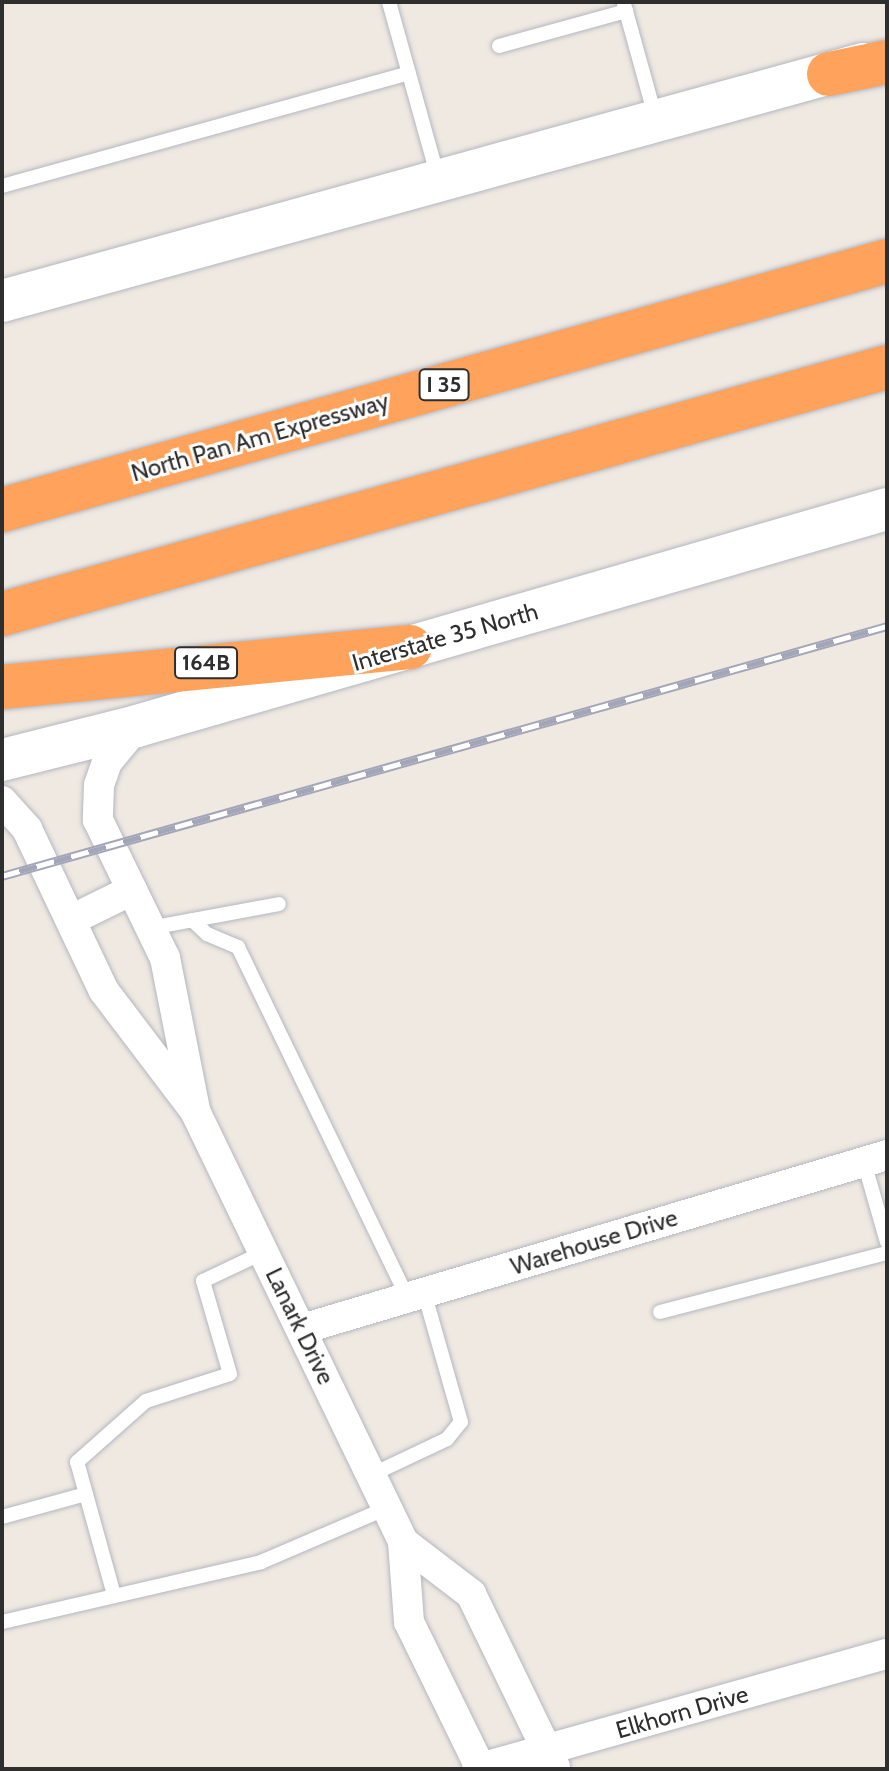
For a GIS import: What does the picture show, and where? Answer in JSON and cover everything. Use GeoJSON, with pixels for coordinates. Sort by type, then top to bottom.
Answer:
{"type":"FeatureCollection","features":[{"type":"Feature","properties":{"kind":"highway"},"geometry":{"type":"LineString","coordinates":[[829,74],[887,60]]}},
{"type":"Feature","properties":{"kind":"highway","name":"North Pan Am Expressway"},"geometry":{"type":"LineString","coordinates":[[2,510],[887,261]]}},
{"type":"Feature","properties":{"kind":"highway"},"geometry":{"type":"LineString","coordinates":[[2,614],[887,367]]}},
{"type":"Feature","properties":{"kind":"highway","name":"164B"},"geometry":{"type":"LineString","coordinates":[[2,687],[410,647]]}},
{"type":"Feature","properties":{"kind":"main road"},"geometry":{"type":"LineString","coordinates":[[2,301],[438,177],[829,74]]}},
{"type":"Feature","properties":{"kind":"main road","name":"Interstate 35 North"},"geometry":{"type":"LineString","coordinates":[[2,760],[137,726],[887,509]]}},
{"type":"Feature","properties":{"kind":"street","name":"Lanark Drive"},"geometry":{"type":"LineString","coordinates":[[137,726],[107,762],[96,802],[98,820],[165,958],[195,1111]]}},
{"type":"Feature","properties":{"kind":"street","name":"Lanark Drive"},"geometry":{"type":"LineString","coordinates":[[2,801],[27,829],[104,991],[195,1111],[403,1542],[409,1622],[480,1769]]}},
{"type":"Feature","properties":{"kind":"street"},"geometry":{"type":"LineString","coordinates":[[71,920],[132,890]]}},
{"type":"Feature","properties":{"kind":"street","name":"Warehouse Drive"},"geometry":{"type":"LineString","coordinates":[[302,1329],[876,1159]]}},
{"type":"Feature","properties":{"kind":"street","name":"Lanark Drive"},"geometry":{"type":"LineString","coordinates":[[403,1542],[471,1594],[551,1760]]}},
{"type":"Feature","properties":{"kind":"street","name":"Elkhorn Drive"},"geometry":{"type":"LineString","coordinates":[[480,1769],[551,1760],[887,1654]]}},
{"type":"Feature","properties":{"kind":"lane"},"geometry":{"type":"LineString","coordinates":[[389,2],[438,177]]}},
{"type":"Feature","properties":{"kind":"lane"},"geometry":{"type":"LineString","coordinates":[[499,46],[625,6],[656,120]]}},
{"type":"Feature","properties":{"kind":"lane"},"geometry":{"type":"LineString","coordinates":[[2,186],[409,73]]}},
{"type":"Feature","properties":{"kind":"lane"},"geometry":{"type":"LineString","coordinates":[[150,928],[279,904]]}},
{"type":"Feature","properties":{"kind":"lane"},"geometry":{"type":"LineString","coordinates":[[192,920],[207,934],[238,947],[416,1295],[461,1422],[447,1439],[371,1475]]}},
{"type":"Feature","properties":{"kind":"lane"},"geometry":{"type":"LineString","coordinates":[[876,1159],[887,1242]]}},
{"type":"Feature","properties":{"kind":"lane"},"geometry":{"type":"LineString","coordinates":[[114,1595],[77,1462],[146,1401],[230,1374],[203,1281],[264,1252]]}},
{"type":"Feature","properties":{"kind":"lane"},"geometry":{"type":"LineString","coordinates":[[660,1312],[887,1253]]}},
{"type":"Feature","properties":{"kind":"lane"},"geometry":{"type":"LineString","coordinates":[[2,1517],[86,1494]]}},
{"type":"Feature","properties":{"kind":"lane"},"geometry":{"type":"LineString","coordinates":[[2,1622],[261,1562],[387,1508]]}},
{"type":"Feature","properties":{"kind":"railway"},"geometry":{"type":"LineString","coordinates":[[2,876],[887,626]]}}]}
